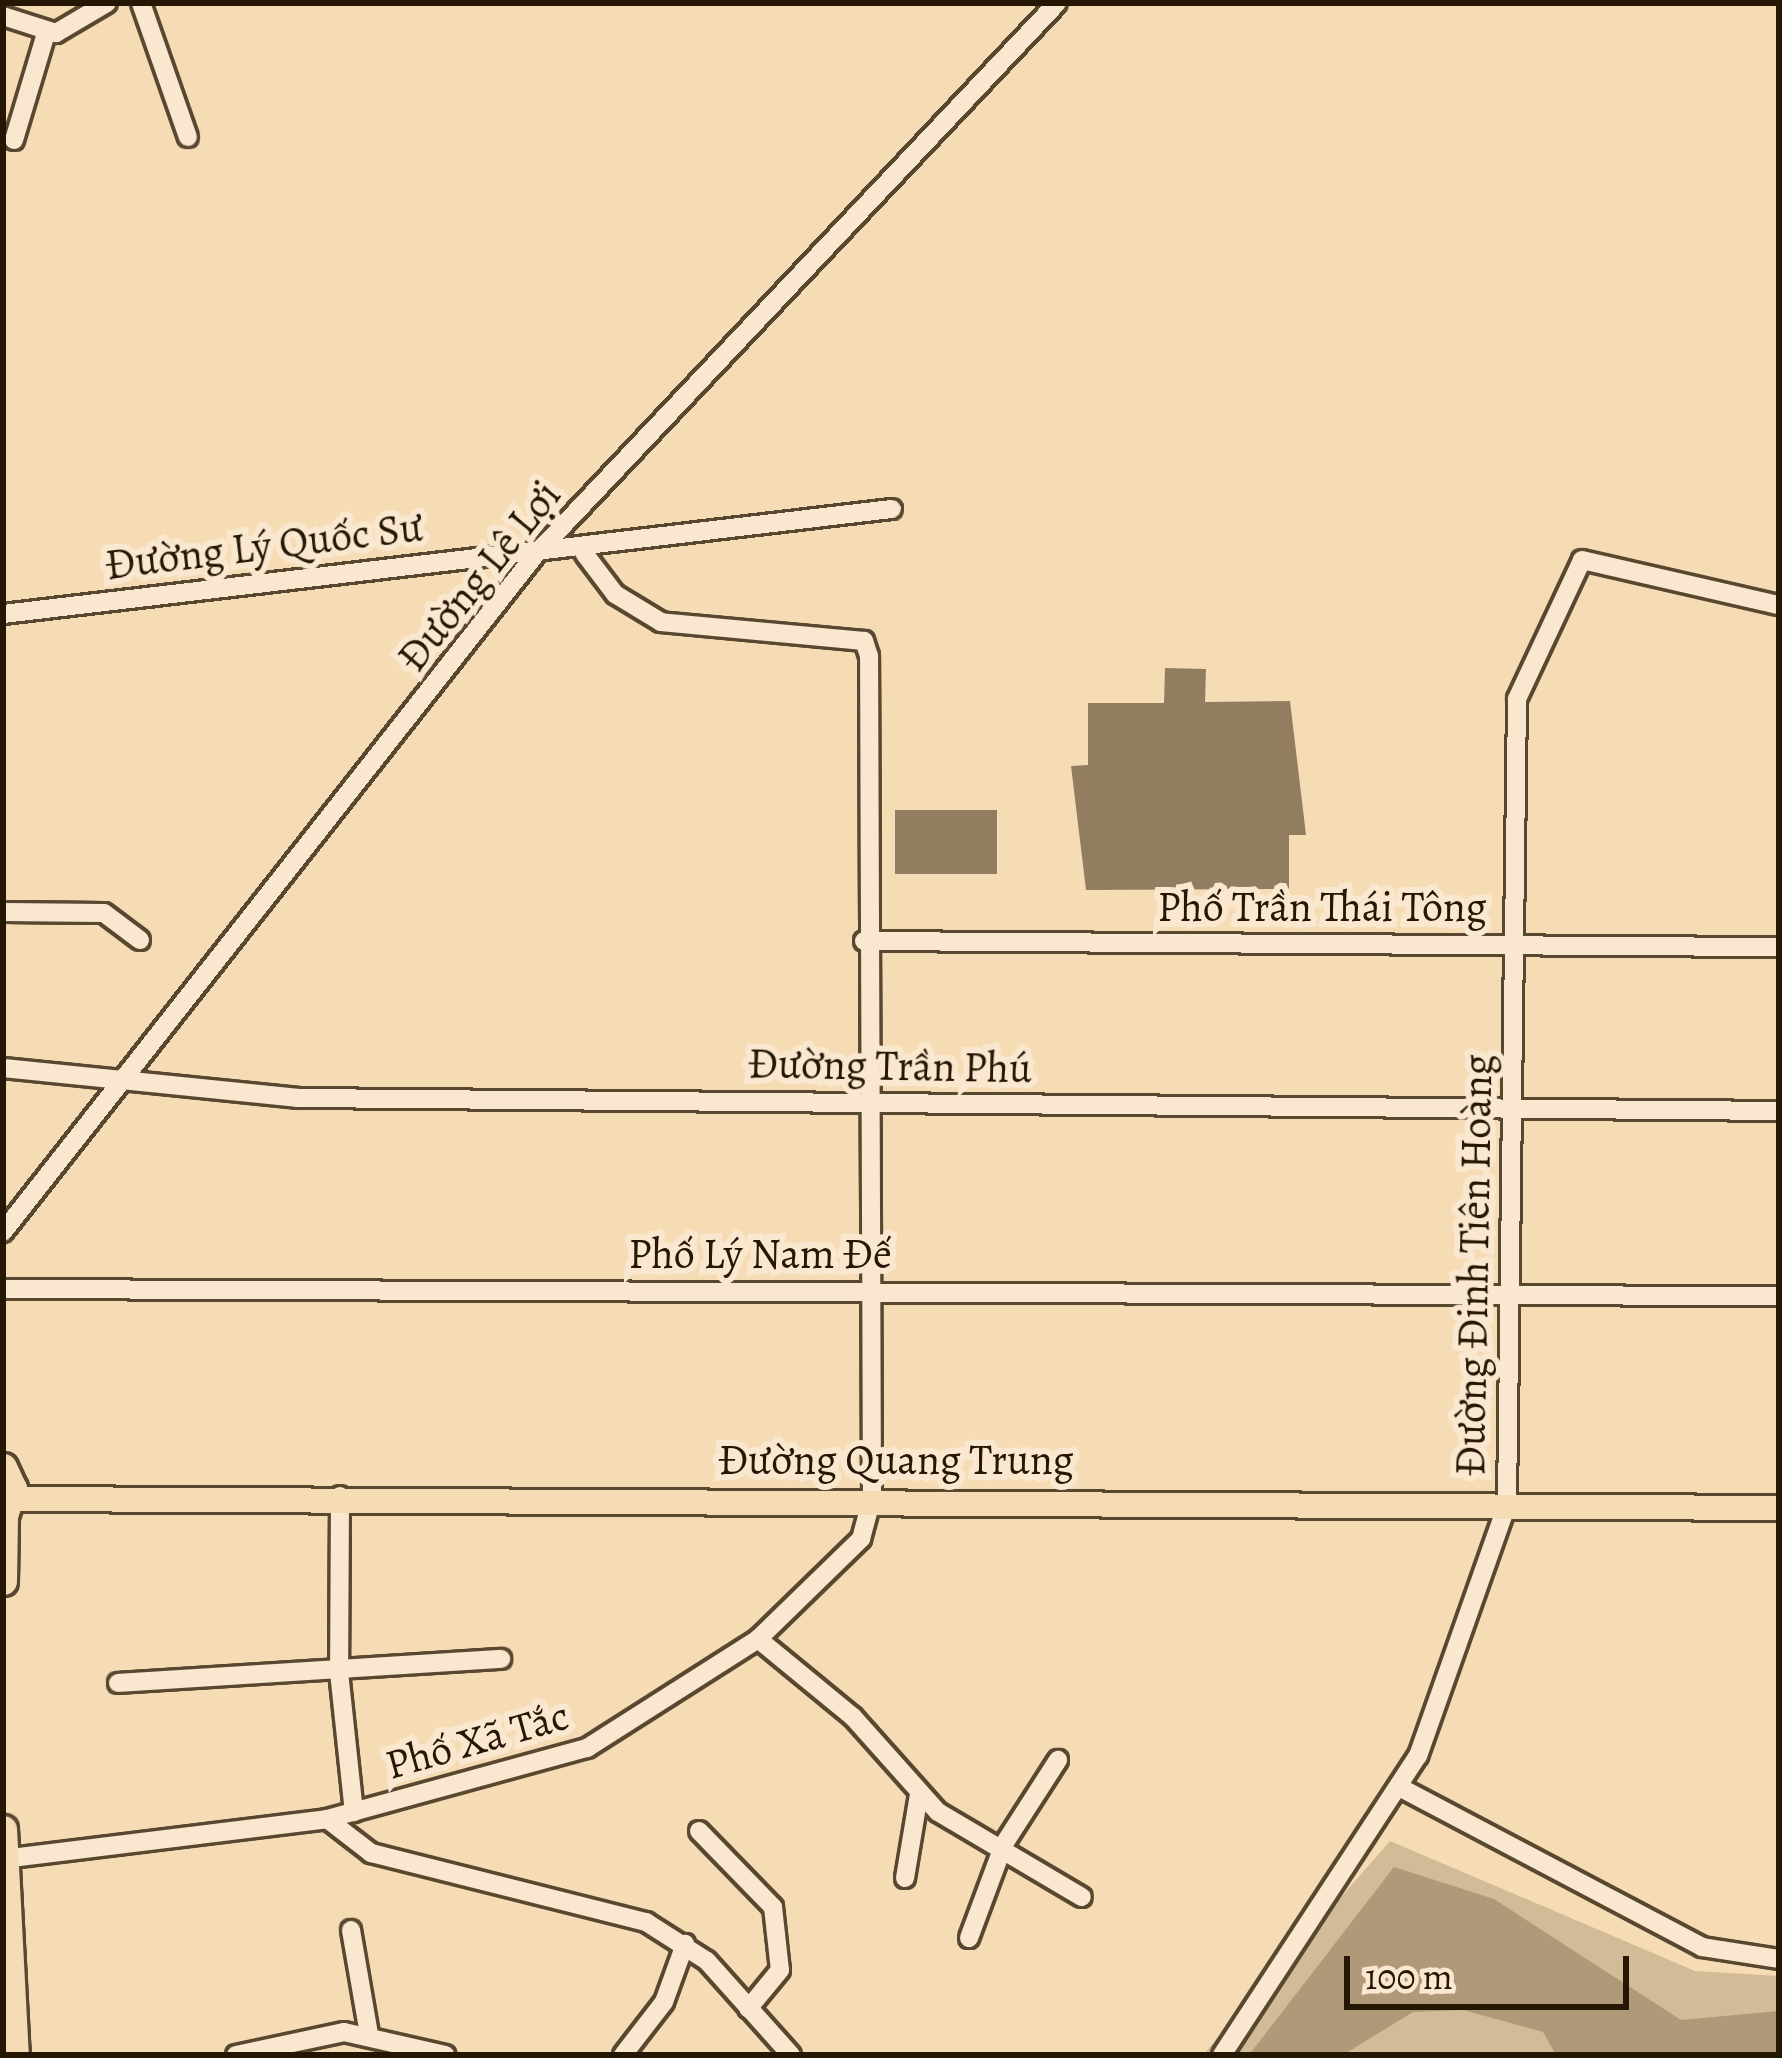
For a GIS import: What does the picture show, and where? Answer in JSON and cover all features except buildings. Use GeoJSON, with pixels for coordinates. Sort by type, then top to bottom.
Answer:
{"type":"FeatureCollection","features":[{"type":"Feature","properties":{"kind":"highway"},"geometry":{"type":"LineString","coordinates":[[3,1467],[7,1512],[3,1581]]}},
{"type":"Feature","properties":{"kind":"highway"},"geometry":{"type":"LineString","coordinates":[[3,1828],[15,2055]]}},
{"type":"Feature","properties":{"kind":"main road","name":"Đường Quang Trung"},"geometry":{"type":"LineString","coordinates":[[7,1512],[340,1496],[1779,1508]]}},
{"type":"Feature","properties":{"kind":"street"},"geometry":{"type":"LineString","coordinates":[[14,140],[46,33],[107,3]]}},
{"type":"Feature","properties":{"kind":"street"},"geometry":{"type":"LineString","coordinates":[[141,3],[188,137]]}},
{"type":"Feature","properties":{"kind":"street","name":"Đường Lê Lợi"},"geometry":{"type":"LineString","coordinates":[[3,1232],[129,1084],[536,554],[1057,3]]}},
{"type":"Feature","properties":{"kind":"street"},"geometry":{"type":"LineString","coordinates":[[3,16],[46,33]]}},
{"type":"Feature","properties":{"kind":"street","name":"Đường Lý Quốc Sư"},"geometry":{"type":"LineString","coordinates":[[3,614],[536,554],[584,553],[892,508]]}},
{"type":"Feature","properties":{"kind":"street"},"geometry":{"type":"LineString","coordinates":[[584,553],[615,594],[661,622],[864,641],[872,1498]]}},
{"type":"Feature","properties":{"kind":"street","name":"Đường Đinh Tiên Hoàng"},"geometry":{"type":"LineString","coordinates":[[1222,2055],[1399,1786],[1462,1645],[1507,1504],[1517,1298],[1511,944],[1516,699],[1582,560],[1779,605]]}},
{"type":"Feature","properties":{"kind":"street"},"geometry":{"type":"LineString","coordinates":[[3,912],[104,913],[140,940]]}},
{"type":"Feature","properties":{"kind":"street","name":"Phố Trần Thái Tông"},"geometry":{"type":"LineString","coordinates":[[864,941],[1779,947]]}},
{"type":"Feature","properties":{"kind":"street","name":"Đường Trần Phú"},"geometry":{"type":"LineString","coordinates":[[3,1068],[297,1098],[1779,1111]]}},
{"type":"Feature","properties":{"kind":"street","name":"Phố Lý Nam Đế"},"geometry":{"type":"LineString","coordinates":[[3,1289],[1779,1296]]}},
{"type":"Feature","properties":{"kind":"street"},"geometry":{"type":"LineString","coordinates":[[340,1496],[339,1672],[355,1812]]}},
{"type":"Feature","properties":{"kind":"street","name":"Phố Xã Tắc"},"geometry":{"type":"LineString","coordinates":[[4,1859],[327,1820],[587,1748],[758,1639],[844,1565],[872,1498]]}},
{"type":"Feature","properties":{"kind":"street"},"geometry":{"type":"LineString","coordinates":[[758,1639],[853,1717],[920,1794],[1082,1897]]}},
{"type":"Feature","properties":{"kind":"street"},"geometry":{"type":"LineString","coordinates":[[118,1683],[501,1659]]}},
{"type":"Feature","properties":{"kind":"street"},"geometry":{"type":"LineString","coordinates":[[969,1938],[1004,1844],[1058,1760]]}},
{"type":"Feature","properties":{"kind":"street"},"geometry":{"type":"LineString","coordinates":[[1399,1786],[1702,1947],[1779,1959]]}},
{"type":"Feature","properties":{"kind":"street"},"geometry":{"type":"LineString","coordinates":[[905,1878],[920,1794]]}},
{"type":"Feature","properties":{"kind":"street"},"geometry":{"type":"LineString","coordinates":[[327,1820],[352,1847],[596,1906],[685,1944],[791,2055]]}},
{"type":"Feature","properties":{"kind":"street"},"geometry":{"type":"LineString","coordinates":[[699,1831],[773,1907],[781,1970],[748,2009]]}},
{"type":"Feature","properties":{"kind":"street"},"geometry":{"type":"LineString","coordinates":[[351,1930],[369,2034]]}},
{"type":"Feature","properties":{"kind":"street"},"geometry":{"type":"LineString","coordinates":[[623,2055],[664,2002],[685,1944]]}},
{"type":"Feature","properties":{"kind":"street"},"geometry":{"type":"LineString","coordinates":[[236,2055],[369,2034],[445,2055]]}},
{"type":"Feature","properties":{"kind":"shaded area"},"geometry":{"type":"Polygon","coordinates":[[[1390,1841],[1695,1971],[1779,1976],[1779,2055],[1203,2055],[1390,1841]]]}},
{"type":"Feature","properties":{"kind":"shaded area"},"geometry":{"type":"Polygon","coordinates":[[[1394,1867],[1494,1899],[1681,2020],[1779,2011],[1779,2055],[1556,2055],[1543,2032],[1463,2010],[1413,2012],[1343,2055],[1249,2055],[1394,1867]]]}}]}
